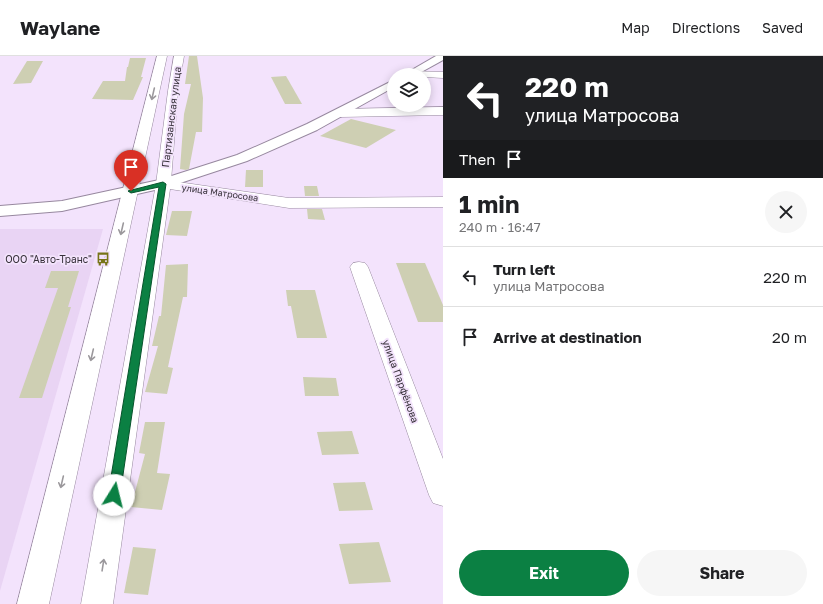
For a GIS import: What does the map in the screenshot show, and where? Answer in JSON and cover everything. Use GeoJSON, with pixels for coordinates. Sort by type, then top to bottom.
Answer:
{"type":"FeatureCollection","features":[{"type":"Feature","properties":{"kind":"main road"},"geometry":{"type":"LineString","coordinates":[[420,68],[443,56]]}},
{"type":"Feature","properties":{"kind":"main road"},"geometry":{"type":"LineString","coordinates":[[163,184],[242,158],[312,127],[387,87]]}},
{"type":"Feature","properties":{"kind":"main road","name":"улица Матросова"},"geometry":{"type":"LineString","coordinates":[[0,211],[62,206],[163,184]]}},
{"type":"Feature","properties":{"kind":"street","name":"Партизанская улица"},"geometry":{"type":"LineString","coordinates":[[33,604],[162,56]]}},
{"type":"Feature","properties":{"kind":"street","name":"Партизанская улица"},"geometry":{"type":"LineString","coordinates":[[98,604],[163,184],[173,91],[179,56]]}},
{"type":"Feature","properties":{"kind":"street"},"geometry":{"type":"LineString","coordinates":[[431,75],[443,75]]}},
{"type":"Feature","properties":{"kind":"street"},"geometry":{"type":"LineString","coordinates":[[341,112],[443,111]]}},
{"type":"Feature","properties":{"kind":"street","name":"улица Матросова"},"geometry":{"type":"LineString","coordinates":[[163,184],[289,203],[443,202]]}},
{"type":"Feature","properties":{"kind":"street","name":"улица Парфёнова"},"geometry":{"type":"LineString","coordinates":[[358,267],[443,495]]}},
{"type":"Feature","properties":{"kind":"shaded area"},"geometry":{"type":"Polygon","coordinates":[[[0,229],[103,229],[0,591],[0,229]]]}},
{"type":"Feature","properties":{"kind":"building"},"geometry":{"type":"Polygon","coordinates":[[[189,56],[197,56],[203,98],[202,132],[196,132],[189,169],[186,170],[180,169],[184,114],[191,84],[185,84],[189,56]]]}},
{"type":"Feature","properties":{"kind":"building"},"geometry":{"type":"Polygon","coordinates":[[[130,58],[146,58],[141,77],[143,77],[133,100],[92,99],[103,81],[125,81],[130,58]]]}},
{"type":"Feature","properties":{"kind":"building"},"geometry":{"type":"Polygon","coordinates":[[[27,61],[43,61],[31,83],[13,84],[27,61]]]}},
{"type":"Feature","properties":{"kind":"building"},"geometry":{"type":"Polygon","coordinates":[[[286,76],[302,104],[285,104],[271,77],[286,76]]]}},
{"type":"Feature","properties":{"kind":"building"},"geometry":{"type":"Polygon","coordinates":[[[351,119],[396,130],[366,148],[320,136],[351,119]]]}},
{"type":"Feature","properties":{"kind":"building"},"geometry":{"type":"Polygon","coordinates":[[[246,170],[263,170],[263,187],[245,187],[246,170]]]}},
{"type":"Feature","properties":{"kind":"building"},"geometry":{"type":"Polygon","coordinates":[[[304,186],[317,186],[319,196],[305,196],[304,186]]]}},
{"type":"Feature","properties":{"kind":"building"},"geometry":{"type":"Polygon","coordinates":[[[307,209],[322,209],[325,220],[308,219],[307,209]]]}},
{"type":"Feature","properties":{"kind":"building"},"geometry":{"type":"Polygon","coordinates":[[[172,211],[192,211],[187,236],[166,235],[172,211]]]}},
{"type":"Feature","properties":{"kind":"building"},"geometry":{"type":"Polygon","coordinates":[[[396,263],[425,263],[443,305],[443,322],[418,322],[396,263]]]}},
{"type":"Feature","properties":{"kind":"building"},"geometry":{"type":"Polygon","coordinates":[[[188,264],[187,297],[183,297],[168,367],[173,368],[167,394],[145,392],[158,346],[152,346],[159,316],[161,316],[166,265],[188,264]]]}},
{"type":"Feature","properties":{"kind":"building"},"geometry":{"type":"Polygon","coordinates":[[[51,271],[79,271],[68,307],[71,307],[42,398],[19,398],[58,288],[45,288],[51,271]]]}},
{"type":"Feature","properties":{"kind":"building"},"geometry":{"type":"Polygon","coordinates":[[[286,290],[315,290],[327,338],[297,338],[291,306],[288,306],[286,290]]]}},
{"type":"Feature","properties":{"kind":"building"},"geometry":{"type":"Polygon","coordinates":[[[303,377],[336,378],[339,396],[305,396],[303,377]]]}},
{"type":"Feature","properties":{"kind":"building"},"geometry":{"type":"Polygon","coordinates":[[[145,422],[165,422],[157,473],[170,474],[162,510],[131,507],[145,454],[139,453],[145,422]]]}},
{"type":"Feature","properties":{"kind":"building"},"geometry":{"type":"Polygon","coordinates":[[[352,431],[359,454],[322,455],[317,432],[352,431]]]}},
{"type":"Feature","properties":{"kind":"building"},"geometry":{"type":"Polygon","coordinates":[[[365,482],[373,510],[339,511],[333,483],[365,482]]]}},
{"type":"Feature","properties":{"kind":"building"},"geometry":{"type":"Polygon","coordinates":[[[379,542],[391,582],[349,584],[339,544],[379,542]]]}},
{"type":"Feature","properties":{"kind":"building"},"geometry":{"type":"Polygon","coordinates":[[[133,547],[156,549],[148,595],[124,593],[133,547]]]}},
{"type":"Feature","properties":{"kind":"place","name":"ООО \"Авто-Транс\""},"geometry":{"type":"Point","coordinates":[103,259]}},
{"type":"Feature","properties":{"kind":"route"},"geometry":{"type":"LineString","coordinates":[[114,495],[163,184],[131,191]]}}]}
